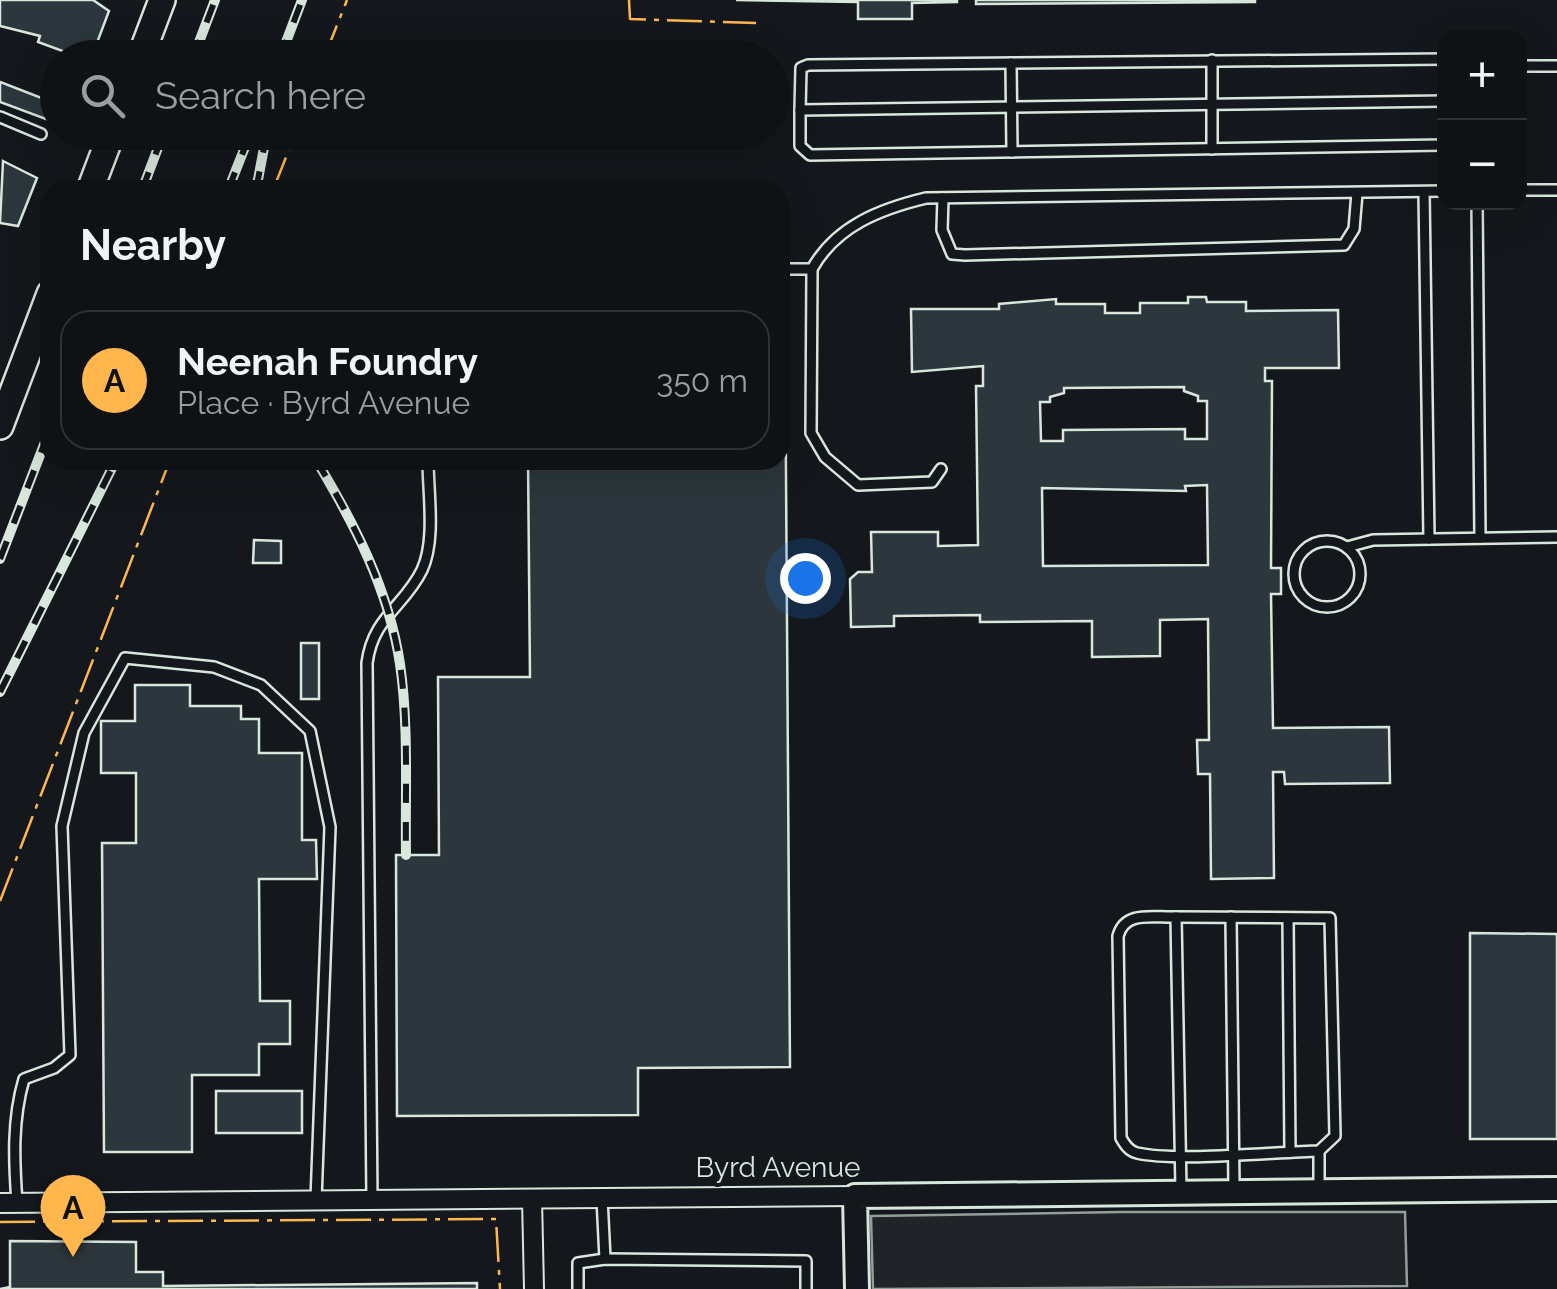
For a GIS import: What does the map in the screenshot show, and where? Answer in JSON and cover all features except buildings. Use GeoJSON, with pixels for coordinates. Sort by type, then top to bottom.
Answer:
{"type":"FeatureCollection","features":[{"type":"Feature","properties":{"kind":"main road"},"geometry":{"type":"LineString","coordinates":[[147,40],[162,0]]}},
{"type":"Feature","properties":{"kind":"main road"},"geometry":{"type":"LineString","coordinates":[[94,180],[105,150]]}},
{"type":"Feature","properties":{"kind":"main road"},"geometry":{"type":"LineString","coordinates":[[3,409],[40,318]]}},
{"type":"Feature","properties":{"kind":"street","name":"Byrd Avenue"},"geometry":{"type":"LineString","coordinates":[[8,1203],[1557,1189]]}},
{"type":"Feature","properties":{"kind":"street"},"geometry":{"type":"LineString","coordinates":[[855,1196],[856,1289]]}},
{"type":"Feature","properties":{"kind":"street"},"geometry":{"type":"LineString","coordinates":[[532,1199],[534,1289]]}},
{"type":"Feature","properties":{"kind":"lane"},"geometry":{"type":"LineString","coordinates":[[1437,59],[808,66],[801,68],[800,110],[800,146],[810,155],[1437,146]]}},
{"type":"Feature","properties":{"kind":"lane"},"geometry":{"type":"LineString","coordinates":[[1212,60],[1212,149]]}},
{"type":"Feature","properties":{"kind":"lane"},"geometry":{"type":"LineString","coordinates":[[1011,63],[1012,152]]}},
{"type":"Feature","properties":{"kind":"lane"},"geometry":{"type":"LineString","coordinates":[[1527,66],[1557,66]]}},
{"type":"Feature","properties":{"kind":"lane"},"geometry":{"type":"LineString","coordinates":[[800,110],[1437,101]]}},
{"type":"Feature","properties":{"kind":"lane"},"geometry":{"type":"LineString","coordinates":[[0,117],[40,134]]}},
{"type":"Feature","properties":{"kind":"lane"},"geometry":{"type":"LineString","coordinates":[[1527,190],[1557,190]]}},
{"type":"Feature","properties":{"kind":"lane"},"geometry":{"type":"LineString","coordinates":[[941,470],[932,482],[858,485],[826,457],[811,433],[812,269],[826,245],[880,209],[942,198],[1437,191]]}},
{"type":"Feature","properties":{"kind":"lane"},"geometry":{"type":"LineString","coordinates":[[942,198],[946,245],[952,254],[966,255],[1344,245],[1354,229],[1357,192]]}},
{"type":"Feature","properties":{"kind":"lane"},"geometry":{"type":"LineString","coordinates":[[1424,192],[1429,539]]}},
{"type":"Feature","properties":{"kind":"lane"},"geometry":{"type":"LineString","coordinates":[[1477,210],[1480,538]]}},
{"type":"Feature","properties":{"kind":"lane"},"geometry":{"type":"LineString","coordinates":[[790,269],[812,269]]}},
{"type":"Feature","properties":{"kind":"lane"},"geometry":{"type":"LineString","coordinates":[[372,1200],[367,663],[376,626],[422,570],[428,549],[428,470]]}},
{"type":"Feature","properties":{"kind":"lane"},"geometry":{"type":"LineString","coordinates":[[1347,547],[1354,555],[1360,576],[1352,596],[1334,607],[1303,598],[1296,589],[1293,567],[1305,548],[1326,540],[1347,547],[1362,541],[1557,536]]}},
{"type":"Feature","properties":{"kind":"lane"},"geometry":{"type":"LineString","coordinates":[[8,1203],[17,1102],[24,1080],[54,1068],[70,1055],[62,826],[84,733],[125,658],[214,667],[246,679],[261,685],[310,731],[330,827],[316,1200]]}},
{"type":"Feature","properties":{"kind":"lane"},"geometry":{"type":"LineString","coordinates":[[1231,917],[1234,1194]]}},
{"type":"Feature","properties":{"kind":"lane"},"geometry":{"type":"LineString","coordinates":[[1231,917],[1330,918],[1335,1136],[1319,1152],[1137,1153],[1125,1147],[1121,1138],[1118,936],[1129,918],[1231,917]]}},
{"type":"Feature","properties":{"kind":"lane"},"geometry":{"type":"LineString","coordinates":[[1176,918],[1182,1194]]}},
{"type":"Feature","properties":{"kind":"lane"},"geometry":{"type":"LineString","coordinates":[[1288,918],[1290,1152]]}},
{"type":"Feature","properties":{"kind":"lane"},"geometry":{"type":"LineString","coordinates":[[1319,1152],[1319,1193]]}},
{"type":"Feature","properties":{"kind":"lane"},"geometry":{"type":"LineString","coordinates":[[602,1198],[605,1259]]}},
{"type":"Feature","properties":{"kind":"lane"},"geometry":{"type":"LineString","coordinates":[[578,1289],[578,1263],[605,1259],[806,1260],[806,1289]]}},
{"type":"Feature","properties":{"kind":"shaded area"},"geometry":{"type":"Polygon","coordinates":[[[1405,1212],[1407,1286],[873,1289],[871,1216],[1405,1212]]]}},
{"type":"Feature","properties":{"kind":"railway"},"geometry":{"type":"LineString","coordinates":[[200,40],[215,0]]}},
{"type":"Feature","properties":{"kind":"railway"},"geometry":{"type":"LineString","coordinates":[[287,40],[302,0]]}},
{"type":"Feature","properties":{"kind":"railway"},"geometry":{"type":"LineString","coordinates":[[146,180],[157,150]]}},
{"type":"Feature","properties":{"kind":"railway"},"geometry":{"type":"LineString","coordinates":[[232,180],[244,150]]}},
{"type":"Feature","properties":{"kind":"railway"},"geometry":{"type":"LineString","coordinates":[[258,180],[264,150]]}},
{"type":"Feature","properties":{"kind":"railway"},"geometry":{"type":"LineString","coordinates":[[0,559],[40,455]]}},
{"type":"Feature","properties":{"kind":"railway"},"geometry":{"type":"LineString","coordinates":[[0,692],[111,470]]}},
{"type":"Feature","properties":{"kind":"railway"},"geometry":{"type":"LineString","coordinates":[[322,470],[368,558],[395,637],[405,711],[406,855]]}},
{"type":"Feature","properties":{"kind":"power"},"geometry":{"type":"LineString","coordinates":[[331,40],[347,0]]}},
{"type":"Feature","properties":{"kind":"power"},"geometry":{"type":"LineString","coordinates":[[629,0],[630,19],[756,23]]}},
{"type":"Feature","properties":{"kind":"power"},"geometry":{"type":"LineString","coordinates":[[277,180],[289,150]]}},
{"type":"Feature","properties":{"kind":"power"},"geometry":{"type":"LineString","coordinates":[[0,901],[166,470]]}},
{"type":"Feature","properties":{"kind":"power"},"geometry":{"type":"LineString","coordinates":[[0,1222],[496,1219],[500,1289]]}},
{"type":"Feature","properties":{"kind":"place","name":"Neenah Foundry"},"geometry":{"type":"Point","coordinates":[73,1257]}}]}
